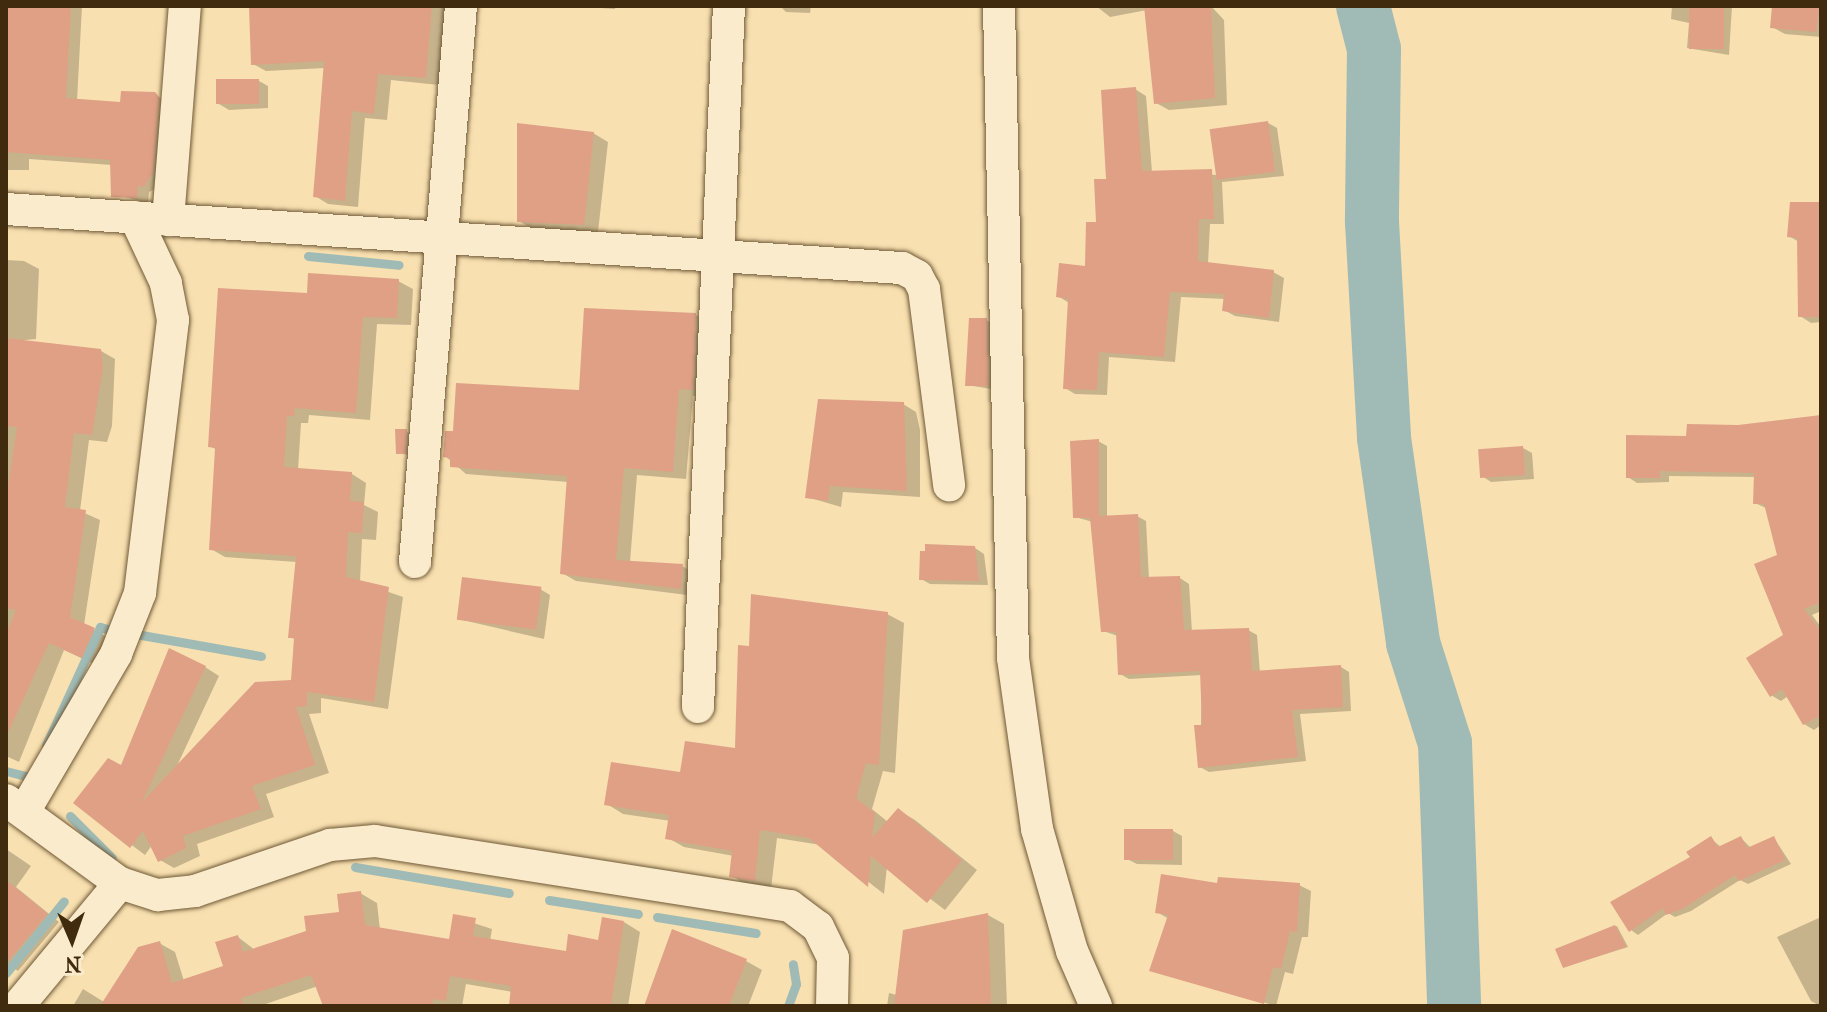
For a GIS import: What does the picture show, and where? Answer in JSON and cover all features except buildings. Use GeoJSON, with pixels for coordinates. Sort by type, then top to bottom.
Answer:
{"type":"FeatureCollection","features":[{"type":"Feature","properties":{"kind":"street"},"geometry":{"type":"LineString","coordinates":[[168,220],[185,6]]}},
{"type":"Feature","properties":{"kind":"street"},"geometry":{"type":"LineString","coordinates":[[415,562],[461,6]]}},
{"type":"Feature","properties":{"kind":"street"},"geometry":{"type":"LineString","coordinates":[[698,707],[715,258],[729,6]]}},
{"type":"Feature","properties":{"kind":"street"},"geometry":{"type":"LineString","coordinates":[[999,6],[1013,658],[1037,829],[1072,951],[1096,1006]]}},
{"type":"Feature","properties":{"kind":"street"},"geometry":{"type":"LineString","coordinates":[[6,209],[902,268],[917,276],[924,289],[949,485]]}},
{"type":"Feature","properties":{"kind":"street"},"geometry":{"type":"LineString","coordinates":[[135,217],[166,283],[173,320],[140,593],[116,654],[16,805],[120,883],[158,895],[195,891],[330,845],[375,841],[790,906],[818,927],[833,958],[832,1006]]}},
{"type":"Feature","properties":{"kind":"street"},"geometry":{"type":"LineString","coordinates":[[18,1006],[120,883]]}},
{"type":"Feature","properties":{"kind":"waterway"},"geometry":{"type":"LineString","coordinates":[[1363,6],[1374,49],[1372,222],[1384,438],[1413,643],[1445,743],[1454,1006]]}},
{"type":"Feature","properties":{"kind":"waterway"},"geometry":{"type":"LineString","coordinates":[[308,256],[399,265]]}},
{"type":"Feature","properties":{"kind":"waterway"},"geometry":{"type":"LineString","coordinates":[[46,745],[100,627],[107,629]]}},
{"type":"Feature","properties":{"kind":"waterway"},"geometry":{"type":"LineString","coordinates":[[130,633],[261,656]]}},
{"type":"Feature","properties":{"kind":"waterway"},"geometry":{"type":"LineString","coordinates":[[6,771],[34,778]]}},
{"type":"Feature","properties":{"kind":"waterway"},"geometry":{"type":"LineString","coordinates":[[70,816],[112,858]]}},
{"type":"Feature","properties":{"kind":"waterway"},"geometry":{"type":"LineString","coordinates":[[355,867],[509,893]]}},
{"type":"Feature","properties":{"kind":"waterway"},"geometry":{"type":"LineString","coordinates":[[549,900],[638,914]]}},
{"type":"Feature","properties":{"kind":"waterway"},"geometry":{"type":"LineString","coordinates":[[6,973],[64,901]]}},
{"type":"Feature","properties":{"kind":"waterway"},"geometry":{"type":"LineString","coordinates":[[657,917],[756,933]]}},
{"type":"Feature","properties":{"kind":"waterway"},"geometry":{"type":"LineString","coordinates":[[788,1006],[796,984],[793,964]]}}]}
